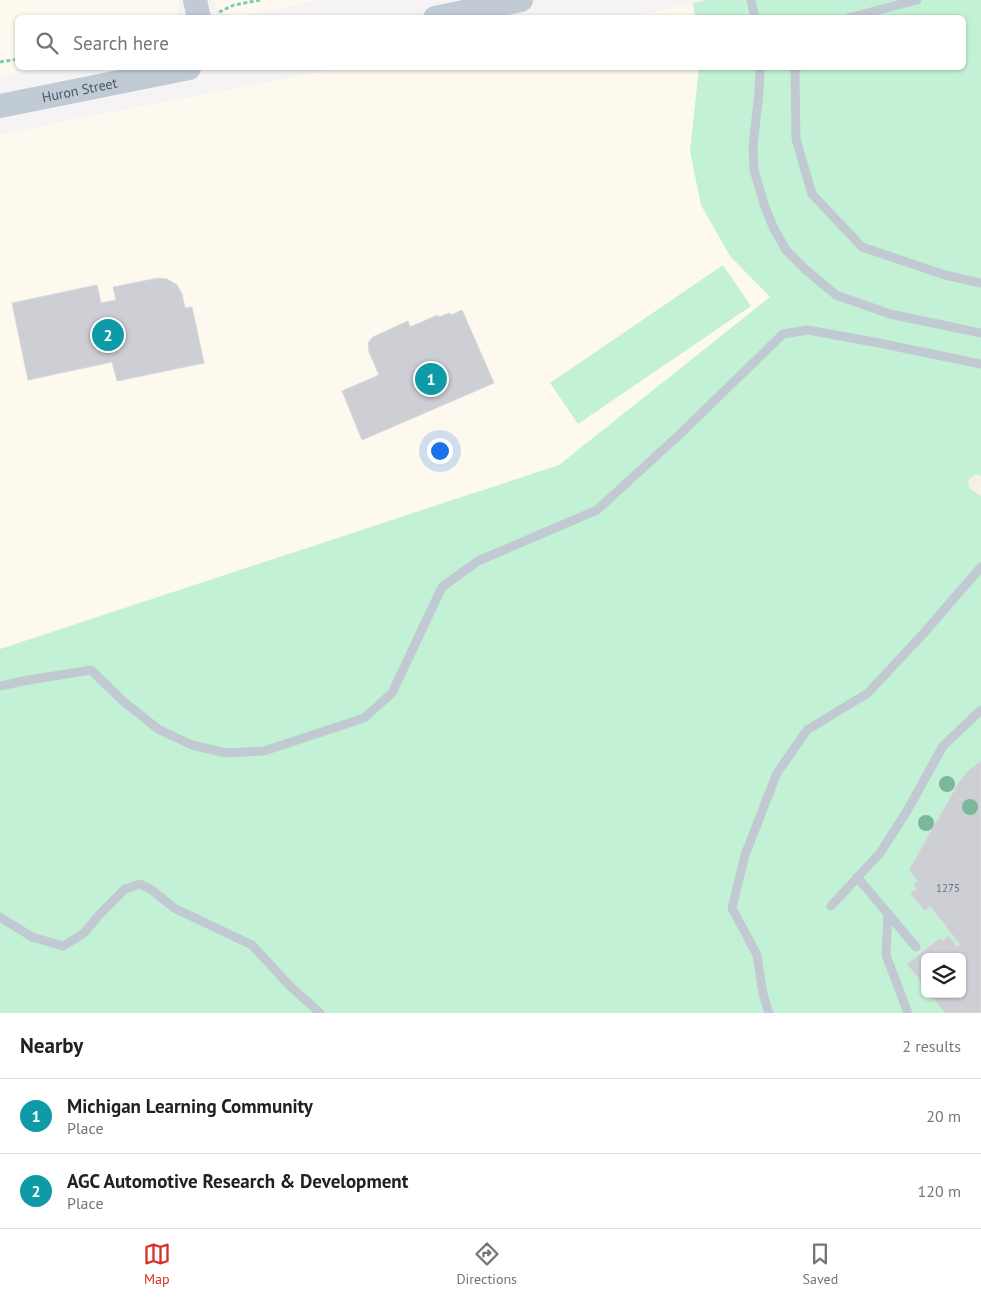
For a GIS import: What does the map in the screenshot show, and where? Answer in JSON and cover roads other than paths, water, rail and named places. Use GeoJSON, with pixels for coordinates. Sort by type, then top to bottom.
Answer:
{"type":"FeatureCollection","features":[{"type":"Feature","properties":{"kind":"main road"},"geometry":{"type":"LineString","coordinates":[[195,0],[198,15]]}},
{"type":"Feature","properties":{"kind":"main road"},"geometry":{"type":"LineString","coordinates":[[449,15],[521,0]]}},
{"type":"Feature","properties":{"kind":"main road","name":"Huron Street"},"geometry":{"type":"LineString","coordinates":[[0,106],[179,70]]}},
{"type":"Feature","properties":{"kind":"lane"},"geometry":{"type":"LineString","coordinates":[[751,0],[754,15]]}},
{"type":"Feature","properties":{"kind":"lane"},"geometry":{"type":"LineString","coordinates":[[860,15],[917,0]]}},
{"type":"Feature","properties":{"kind":"lane"},"geometry":{"type":"LineString","coordinates":[[760,70],[753,146],[754,170],[773,227],[786,250],[836,296],[890,314],[981,333]]}},
{"type":"Feature","properties":{"kind":"lane"},"geometry":{"type":"LineString","coordinates":[[795,70],[796,139],[812,194],[862,247],[945,275],[981,282]]}},
{"type":"Feature","properties":{"kind":"lane"},"geometry":{"type":"LineString","coordinates":[[0,686],[91,670],[123,701],[158,729],[192,745],[226,754],[264,751],[364,718],[392,693],[442,587],[478,561],[597,510],[679,435],[783,334],[808,330],[981,364]]}},
{"type":"Feature","properties":{"kind":"lane"},"geometry":{"type":"LineString","coordinates":[[769,1013],[763,994],[757,955],[732,908],[744,855],[778,773],[807,730],[868,692],[923,634],[981,567]]}},
{"type":"Feature","properties":{"kind":"lane"},"geometry":{"type":"LineString","coordinates":[[831,906],[880,853],[907,811],[943,746],[981,710]]}},
{"type":"Feature","properties":{"kind":"lane"},"geometry":{"type":"LineString","coordinates":[[858,877],[916,947]]}},
{"type":"Feature","properties":{"kind":"lane"},"geometry":{"type":"LineString","coordinates":[[0,917],[32,937],[63,946],[84,933],[125,889],[140,884],[152,890],[174,908],[252,946],[290,986],[320,1013]]}},
{"type":"Feature","properties":{"kind":"lane"},"geometry":{"type":"LineString","coordinates":[[888,913],[886,955],[908,1013]]}},
{"type":"Feature","properties":{"kind":"place","name":"AGC Automotive Research & Development"},"geometry":{"type":"Point","coordinates":[108,335]}},
{"type":"Feature","properties":{"kind":"place","name":"Michigan Learning Community"},"geometry":{"type":"Point","coordinates":[431,379]}}]}
